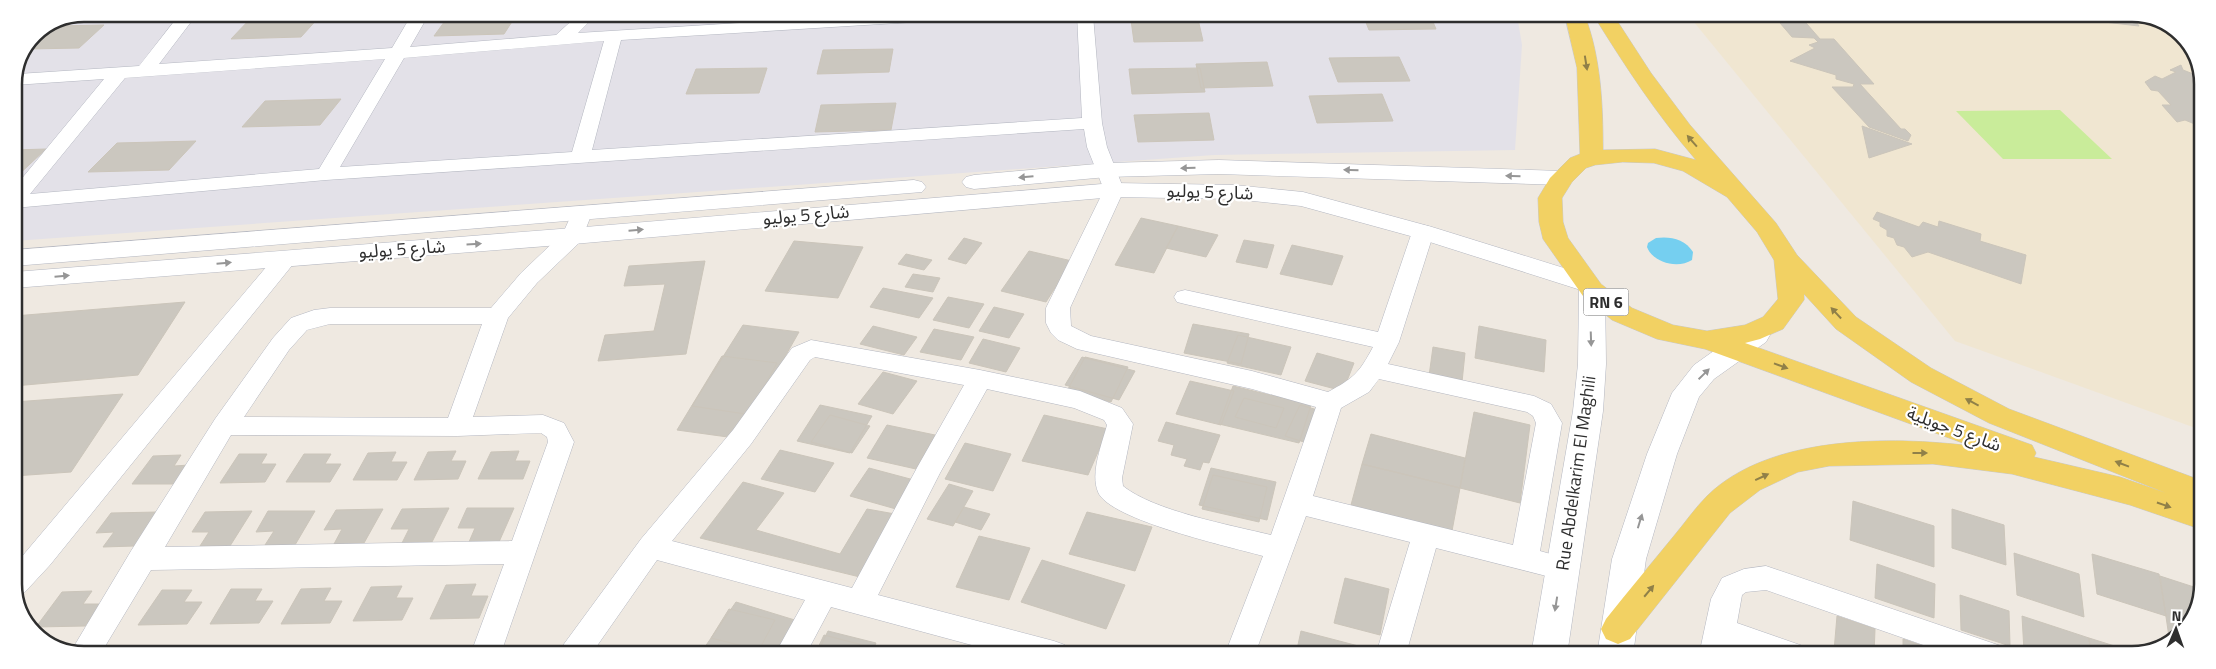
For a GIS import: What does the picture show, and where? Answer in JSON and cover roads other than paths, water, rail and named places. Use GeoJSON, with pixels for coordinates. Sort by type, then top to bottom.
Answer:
{"type":"FeatureCollection","features":[{"type":"Feature","properties":{"kind":"main road"},"geometry":{"type":"LineString","coordinates":[[1577,23],[1582,40],[1590,88],[1592,158]]}},
{"type":"Feature","properties":{"kind":"main road","name":"RN 6"},"geometry":{"type":"LineString","coordinates":[[1608,23],[1642,76],[1682,130],[1767,228],[1787,260],[1791,300],[1773,323],[1721,345],[1667,333],[1622,314],[1589,287],[1556,239],[1551,222],[1550,198],[1562,178],[1578,163],[1592,158],[1623,155],[1655,156],[1691,166],[1734,192]]}},
{"type":"Feature","properties":{"kind":"main road","name":"شارع 5 يوليو"},"geometry":{"type":"LineString","coordinates":[[23,257],[577,224],[1268,167],[1562,178]]}},
{"type":"Feature","properties":{"kind":"main road","name":"شارع 5 يوليو"},"geometry":{"type":"LineString","coordinates":[[1111,180],[1303,199],[1423,232],[1589,287]]}},
{"type":"Feature","properties":{"kind":"main road","name":"شارع 5 يوليو"},"geometry":{"type":"LineString","coordinates":[[23,279],[286,258],[577,224]]}},
{"type":"Feature","properties":{"kind":"main road","name":"شارع 5 جويلية"},"geometry":{"type":"LineString","coordinates":[[1787,260],[1846,324],[1920,375],[1999,416],[2194,491]]}},
{"type":"Feature","properties":{"kind":"main road","name":"Rue Abdelkarim El Maghili"},"geometry":{"type":"LineString","coordinates":[[1550,646],[1588,410],[1592,364],[1589,287]]}},
{"type":"Feature","properties":{"kind":"main road"},"geometry":{"type":"LineString","coordinates":[[1617,642],[1628,559],[1662,454],[1686,393],[1704,372],[1721,345]]}},
{"type":"Feature","properties":{"kind":"main road","name":"شارع 5 جويلية"},"geometry":{"type":"LineString","coordinates":[[1721,345],[2194,515]]}},
{"type":"Feature","properties":{"kind":"main road"},"geometry":{"type":"LineString","coordinates":[[1617,642],[1719,504],[1750,482],[1792,462],[1829,455],[1933,453],[2012,463],[2138,495]]}},
{"type":"Feature","properties":{"kind":"street"},"geometry":{"type":"LineString","coordinates":[[144,72],[182,23]]}},
{"type":"Feature","properties":{"kind":"street"},"geometry":{"type":"LineString","coordinates":[[326,174],[416,23]]}},
{"type":"Feature","properties":{"kind":"street"},"geometry":{"type":"LineString","coordinates":[[560,40],[579,23]]}},
{"type":"Feature","properties":{"kind":"street"},"geometry":{"type":"LineString","coordinates":[[23,79],[399,53],[614,35],[814,23]]}},
{"type":"Feature","properties":{"kind":"street"},"geometry":{"type":"LineString","coordinates":[[1086,23],[1092,123],[1096,147],[1111,180],[1058,308],[1056,321],[1061,331],[1085,343],[1252,380],[1331,402]]}},
{"type":"Feature","properties":{"kind":"street"},"geometry":{"type":"LineString","coordinates":[[580,158],[614,35]]}},
{"type":"Feature","properties":{"kind":"street"},"geometry":{"type":"LineString","coordinates":[[23,191],[119,73]]}},
{"type":"Feature","properties":{"kind":"street"},"geometry":{"type":"LineString","coordinates":[[23,201],[326,174],[1092,123]]}},
{"type":"Feature","properties":{"kind":"street"},"geometry":{"type":"LineString","coordinates":[[458,426],[497,316],[577,224]]}},
{"type":"Feature","properties":{"kind":"street"},"geometry":{"type":"LineString","coordinates":[[1243,646],[1297,503],[1331,402],[1360,386],[1373,369],[1387,342],[1423,232]]}},
{"type":"Feature","properties":{"kind":"street"},"geometry":{"type":"LineString","coordinates":[[23,575],[40,557],[286,258]]}},
{"type":"Feature","properties":{"kind":"street"},"geometry":{"type":"LineString","coordinates":[[1185,297],[1387,342]]}},
{"type":"Feature","properties":{"kind":"street"},"geometry":{"type":"LineString","coordinates":[[89,646],[224,426],[281,344],[299,324],[314,318],[330,316],[497,316]]}},
{"type":"Feature","properties":{"kind":"street"},"geometry":{"type":"LineString","coordinates":[[580,646],[650,547],[742,437],[801,354],[806,350],[817,348],[1080,400],[1113,414],[1120,424],[1108,478],[1110,491],[1119,500],[1160,516],[1280,549]]}},
{"type":"Feature","properties":{"kind":"street"},"geometry":{"type":"LineString","coordinates":[[1373,369],[1534,405],[1542,410],[1549,424],[1525,558]]}},
{"type":"Feature","properties":{"kind":"street"},"geometry":{"type":"LineString","coordinates":[[860,601],[927,473],[980,379]]}},
{"type":"Feature","properties":{"kind":"street"},"geometry":{"type":"LineString","coordinates":[[224,426],[543,424],[554,428],[559,434],[561,442],[488,646]]}},
{"type":"Feature","properties":{"kind":"street"},"geometry":{"type":"LineString","coordinates":[[1297,503],[1562,568]]}},
{"type":"Feature","properties":{"kind":"street"},"geometry":{"type":"LineString","coordinates":[[1393,646],[1426,535]]}},
{"type":"Feature","properties":{"kind":"street"},"geometry":{"type":"LineString","coordinates":[[650,547],[860,601],[998,646]]}},
{"type":"Feature","properties":{"kind":"street"},"geometry":{"type":"LineString","coordinates":[[141,559],[522,552]]}},
{"type":"Feature","properties":{"kind":"street"},"geometry":{"type":"LineString","coordinates":[[1740,646],[1717,642],[1727,592],[1736,583],[1747,579],[1766,578],[1964,646]]}},
{"type":"Feature","properties":{"kind":"street"},"geometry":{"type":"LineString","coordinates":[[794,646],[824,593]]}},
{"type":"Feature","properties":{"kind":"water"},"geometry":{"type":"Polygon","coordinates":[[[1656,238],[1677,239],[1686,244],[1693,252],[1692,260],[1680,264],[1660,261],[1650,253],[1647,247],[1648,243],[1656,238]]]}}]}
